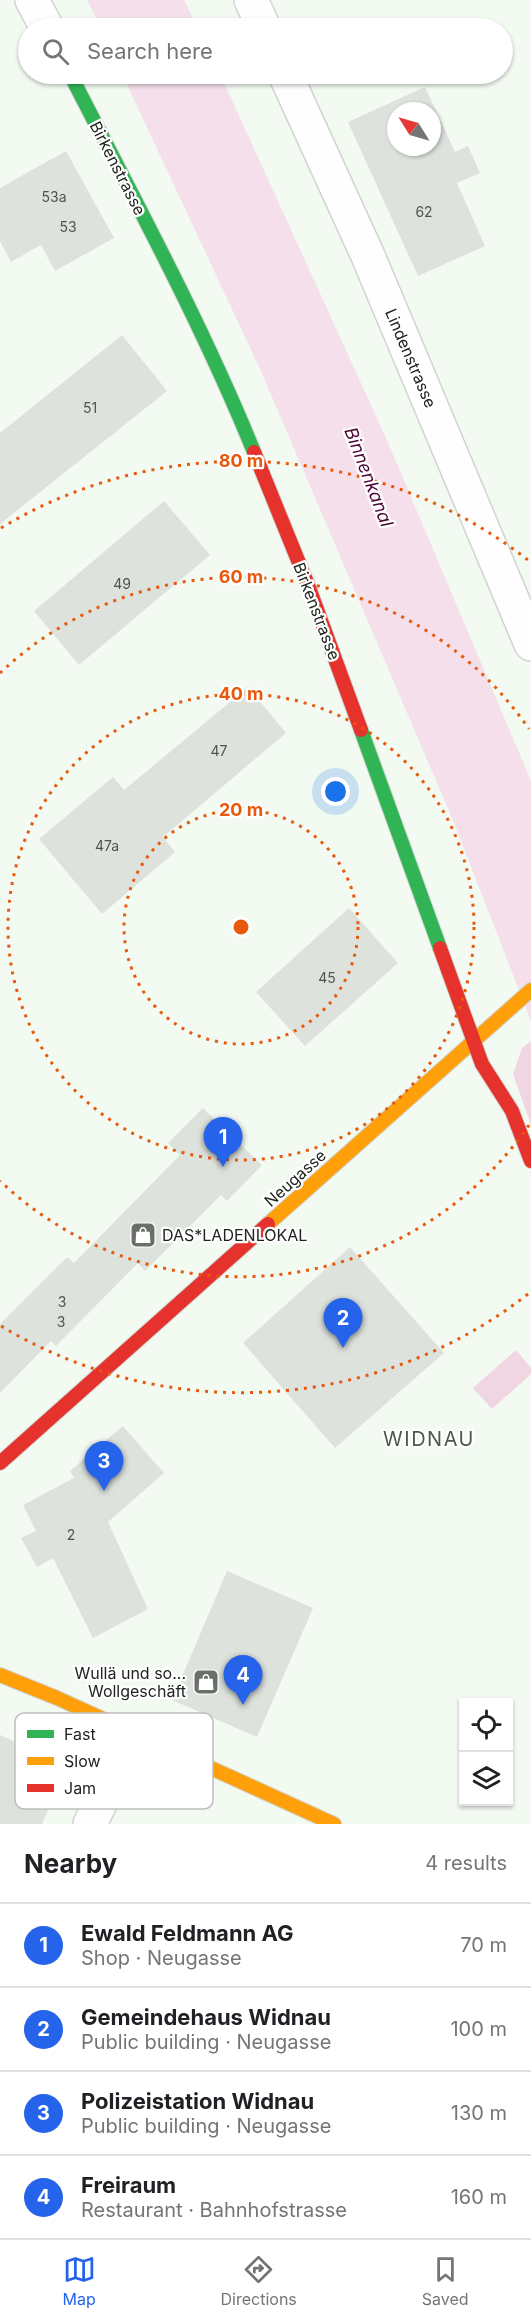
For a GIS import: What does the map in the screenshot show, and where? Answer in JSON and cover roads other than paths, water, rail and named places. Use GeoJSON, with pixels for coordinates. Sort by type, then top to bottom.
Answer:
{"type":"FeatureCollection","features":[{"type":"Feature","properties":{"kind":"street"},"geometry":{"type":"LineString","coordinates":[[32,0],[42,18]]}},
{"type":"Feature","properties":{"kind":"street"},"geometry":{"type":"LineString","coordinates":[[252,0],[260,18]]}},
{"type":"Feature","properties":{"kind":"street","name":"Birkenstrasse"},"geometry":{"type":"LineString","coordinates":[[75,84],[173,274],[236,406],[308,585],[482,1065],[512,1111],[531,1161]]}},
{"type":"Feature","properties":{"kind":"street","name":"Lindenstrasse"},"geometry":{"type":"LineString","coordinates":[[290,84],[368,255],[531,644]]}},
{"type":"Feature","properties":{"kind":"street","name":"Neugasse"},"geometry":{"type":"LineString","coordinates":[[0,1463],[531,990]]}},
{"type":"Feature","properties":{"kind":"street"},"geometry":{"type":"LineString","coordinates":[[2,1674],[89,1713]]}},
{"type":"Feature","properties":{"kind":"street"},"geometry":{"type":"LineString","coordinates":[[213,1769],[334,1824]]}},
{"type":"Feature","properties":{"kind":"street"},"geometry":{"type":"LineString","coordinates":[[90,1824],[97,1809]]}},
{"type":"Feature","properties":{"kind":"water"},"geometry":{"type":"Polygon","coordinates":[[[87,0],[184,0],[193,18],[96,18],[87,0]]]}},
{"type":"Feature","properties":{"kind":"water","name":"Binnenkanal"},"geometry":{"type":"Polygon","coordinates":[[[127,84],[225,84],[386,438],[531,781],[531,1021],[452,818],[260,369],[127,84]]]}},
{"type":"Feature","properties":{"kind":"place","name":"Ewald Feldmann AG"},"geometry":{"type":"Point","coordinates":[223,1167]}},
{"type":"Feature","properties":{"kind":"place","name":"DAS*LADENLOKAL"},"geometry":{"type":"Point","coordinates":[143,1235]}},
{"type":"Feature","properties":{"kind":"place","name":"Gemeindehaus Widnau"},"geometry":{"type":"Point","coordinates":[343,1348]}},
{"type":"Feature","properties":{"kind":"place","name":"Polizeistation Widnau"},"geometry":{"type":"Point","coordinates":[104,1491]}},
{"type":"Feature","properties":{"kind":"place","name":"Wullä und so... Wollgeschäft"},"geometry":{"type":"Point","coordinates":[206,1682]}},
{"type":"Feature","properties":{"kind":"place","name":"Freiraum"},"geometry":{"type":"Point","coordinates":[243,1705]}},
{"type":"Feature","properties":{"kind":"district","name":"WIDNAU"},"geometry":{"type":"Point","coordinates":[429,1439]}}]}
